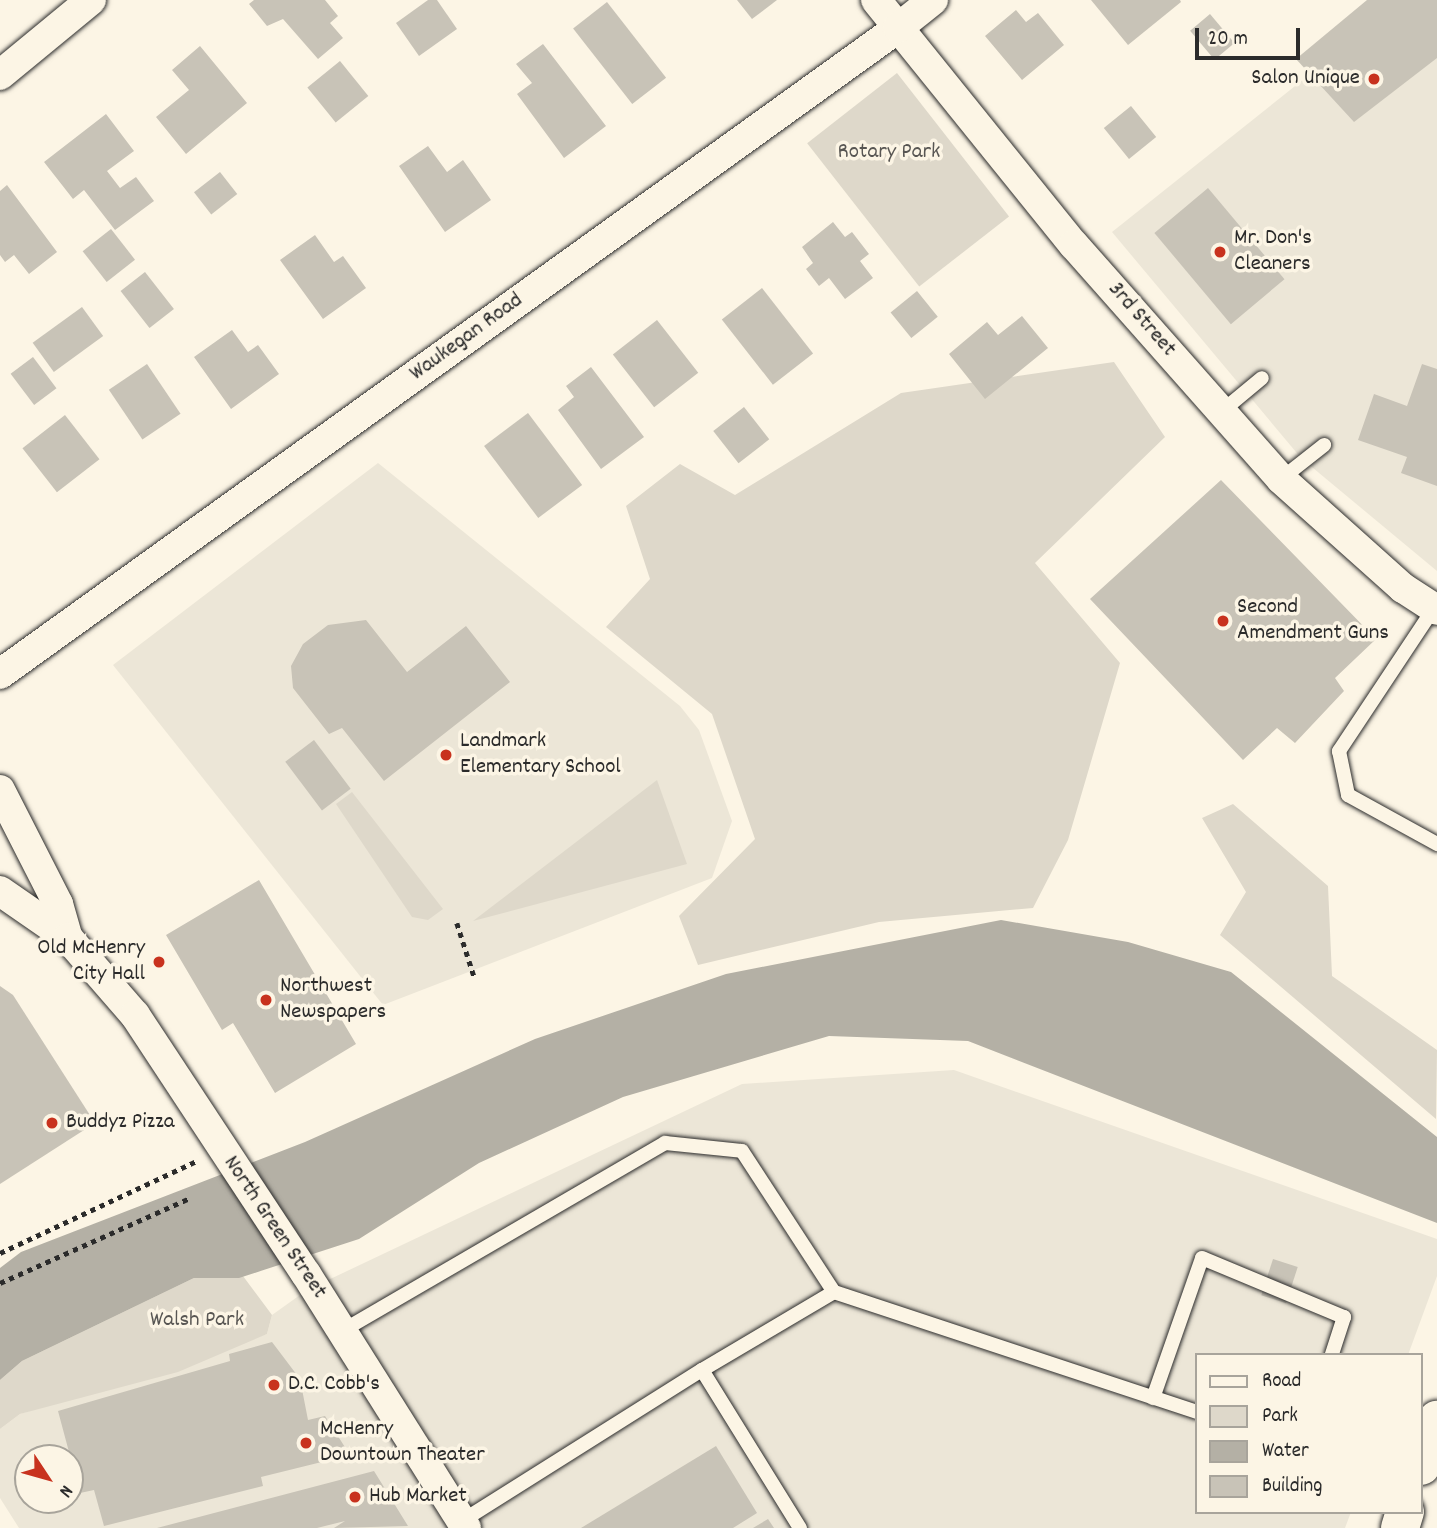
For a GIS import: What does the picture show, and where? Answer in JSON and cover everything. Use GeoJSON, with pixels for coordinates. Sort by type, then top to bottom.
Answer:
{"type":"FeatureCollection","features":[{"type":"Feature","properties":{"kind":"main road"},"geometry":{"type":"LineString","coordinates":[[1423,1460],[1437,1420]]}},
{"type":"Feature","properties":{"kind":"street"},"geometry":{"type":"LineString","coordinates":[[0,75],[91,0]]}},
{"type":"Feature","properties":{"kind":"street","name":"3rd Street"},"geometry":{"type":"LineString","coordinates":[[876,0],[1074,245],[1281,479],[1404,588],[1435,609]]}},
{"type":"Feature","properties":{"kind":"street","name":"Waukegan Road"},"geometry":{"type":"LineString","coordinates":[[0,674],[898,28],[933,0]]}},
{"type":"Feature","properties":{"kind":"street","name":"North Green Street"},"geometry":{"type":"LineString","coordinates":[[0,790],[58,904],[68,938]]}},
{"type":"Feature","properties":{"kind":"street","name":"North Green Street"},"geometry":{"type":"LineString","coordinates":[[0,891],[68,938],[135,1015],[227,1159],[306,1274],[464,1524]]}},
{"type":"Feature","properties":{"kind":"lane"},"geometry":{"type":"LineString","coordinates":[[1221,412],[1262,378]]}},
{"type":"Feature","properties":{"kind":"lane"},"geometry":{"type":"LineString","coordinates":[[1281,479],[1324,445]]}},
{"type":"Feature","properties":{"kind":"lane"},"geometry":{"type":"LineString","coordinates":[[1435,609],[1339,751],[1348,795],[1437,844]]}},
{"type":"Feature","properties":{"kind":"lane"},"geometry":{"type":"LineString","coordinates":[[342,1331],[665,1143],[742,1151],[834,1292],[1196,1412]]}},
{"type":"Feature","properties":{"kind":"lane"},"geometry":{"type":"LineString","coordinates":[[1153,1398],[1202,1258],[1344,1317],[1333,1353]]}},
{"type":"Feature","properties":{"kind":"lane"},"geometry":{"type":"LineString","coordinates":[[464,1524],[702,1370],[834,1292]]}},
{"type":"Feature","properties":{"kind":"lane"},"geometry":{"type":"LineString","coordinates":[[702,1370],[800,1528]]}},
{"type":"Feature","properties":{"kind":"path"},"geometry":{"type":"LineString","coordinates":[[457,923],[475,979]]}},
{"type":"Feature","properties":{"kind":"path"},"geometry":{"type":"LineString","coordinates":[[0,1253],[227,1159]]}},
{"type":"Feature","properties":{"kind":"path"},"geometry":{"type":"LineString","coordinates":[[0,1283],[190,1198]]}},
{"type":"Feature","properties":{"kind":"shaded area"},"geometry":{"type":"Polygon","coordinates":[[[1403,0],[1437,0],[1437,571],[1301,458],[1112,232],[1403,0]]]}},
{"type":"Feature","properties":{"kind":"shaded area","name":"Landmark Elementary School"},"geometry":{"type":"Polygon","coordinates":[[[378,463],[680,706],[699,730],[732,821],[712,878],[383,1005],[113,665],[378,463]]]}},
{"type":"Feature","properties":{"kind":"shaded area"},"geometry":{"type":"Polygon","coordinates":[[[954,1070],[1437,1239],[1437,1276],[1409,1353],[1196,1353],[1196,1514],[1350,1514],[1345,1528],[19,1528],[0,1498],[0,1429],[20,1414],[267,1334],[272,1315],[307,1290],[742,1084],[954,1070]]]}},
{"type":"Feature","properties":{"kind":"green space","name":"Rotary Park"},"geometry":{"type":"Polygon","coordinates":[[[897,73],[1009,216],[919,287],[807,143],[897,73]]]}},
{"type":"Feature","properties":{"kind":"green space"},"geometry":{"type":"Polygon","coordinates":[[[1114,362],[1165,437],[1035,563],[1120,663],[1068,840],[1033,908],[879,922],[698,965],[679,916],[755,839],[712,714],[606,627],[650,579],[626,506],[680,464],[735,495],[901,393],[1114,362]]]}},
{"type":"Feature","properties":{"kind":"green space"},"geometry":{"type":"Polygon","coordinates":[[[657,780],[687,864],[473,921],[657,780]]]}},
{"type":"Feature","properties":{"kind":"green space"},"geometry":{"type":"Polygon","coordinates":[[[352,792],[443,909],[428,920],[412,917],[336,804],[352,792]]]}},
{"type":"Feature","properties":{"kind":"green space"},"geometry":{"type":"Polygon","coordinates":[[[1233,804],[1328,886],[1332,976],[1437,1050],[1436,1119],[1220,935],[1246,892],[1202,818],[1233,804]]]}},
{"type":"Feature","properties":{"kind":"green space","name":"Walsh Park"},"geometry":{"type":"Polygon","coordinates":[[[243,1276],[272,1315],[267,1334],[178,1372],[20,1414],[0,1429],[0,1380],[22,1361],[194,1278],[243,1276]]]}},
{"type":"Feature","properties":{"kind":"water"},"geometry":{"type":"Polygon","coordinates":[[[1001,920],[1128,942],[1231,972],[1437,1137],[1437,1223],[968,1041],[829,1036],[623,1097],[479,1163],[359,1239],[239,1278],[194,1278],[22,1361],[0,1380],[0,1268],[21,1252],[305,1142],[535,1039],[726,974],[1001,920]]]}},
{"type":"Feature","properties":{"kind":"building"},"geometry":{"type":"Polygon","coordinates":[[[254,0],[325,0],[338,16],[330,23],[343,38],[318,59],[283,19],[267,26],[249,4],[254,0]]]}},
{"type":"Feature","properties":{"kind":"building"},"geometry":{"type":"Polygon","coordinates":[[[428,0],[437,0],[457,29],[419,56],[396,23],[428,0]]]}},
{"type":"Feature","properties":{"kind":"building"},"geometry":{"type":"Polygon","coordinates":[[[737,0],[777,0],[752,19],[737,0]]]}},
{"type":"Feature","properties":{"kind":"building"},"geometry":{"type":"Polygon","coordinates":[[[1091,0],[1180,0],[1181,2],[1128,45],[1091,0]]]}},
{"type":"Feature","properties":{"kind":"building"},"geometry":{"type":"Polygon","coordinates":[[[1367,0],[1437,0],[1437,58],[1354,122],[1296,59],[1367,0]]]}},
{"type":"Feature","properties":{"kind":"building"},"geometry":{"type":"Polygon","coordinates":[[[607,2],[666,78],[632,104],[573,28],[607,2]]]}},
{"type":"Feature","properties":{"kind":"building"},"geometry":{"type":"Polygon","coordinates":[[[1016,10],[1026,22],[1038,13],[1064,45],[1022,80],[985,36],[1016,10]]]}},
{"type":"Feature","properties":{"kind":"building"},"geometry":{"type":"Polygon","coordinates":[[[1210,14],[1234,43],[1215,60],[1190,31],[1210,14]]]}},
{"type":"Feature","properties":{"kind":"building"},"geometry":{"type":"Polygon","coordinates":[[[543,44],[606,126],[564,158],[517,94],[532,83],[516,64],[543,44]]]}},
{"type":"Feature","properties":{"kind":"building"},"geometry":{"type":"Polygon","coordinates":[[[200,46],[247,103],[186,154],[156,117],[189,90],[172,70],[200,46]]]}},
{"type":"Feature","properties":{"kind":"building"},"geometry":{"type":"Polygon","coordinates":[[[340,61],[368,96],[336,122],[307,87],[340,61]]]}},
{"type":"Feature","properties":{"kind":"building"},"geometry":{"type":"Polygon","coordinates":[[[1131,106],[1156,137],[1129,159],[1104,128],[1131,106]]]}},
{"type":"Feature","properties":{"kind":"building"},"geometry":{"type":"Polygon","coordinates":[[[106,114],[134,151],[107,171],[120,188],[136,177],[154,201],[115,230],[84,190],[73,199],[44,162],[106,114]]]}},
{"type":"Feature","properties":{"kind":"building"},"geometry":{"type":"Polygon","coordinates":[[[428,146],[447,172],[463,160],[491,200],[445,232],[399,166],[428,146]]]}},
{"type":"Feature","properties":{"kind":"building"},"geometry":{"type":"Polygon","coordinates":[[[220,172],[237,194],[211,214],[194,192],[220,172]]]}},
{"type":"Feature","properties":{"kind":"building"},"geometry":{"type":"Polygon","coordinates":[[[7,185],[57,252],[29,274],[14,255],[5,262],[0,255],[0,191],[7,185]]]}},
{"type":"Feature","properties":{"kind":"building"},"geometry":{"type":"Polygon","coordinates":[[[1208,188],[1284,279],[1231,324],[1154,233],[1208,188]]]}},
{"type":"Feature","properties":{"kind":"building"},"geometry":{"type":"Polygon","coordinates":[[[833,222],[845,237],[852,232],[869,254],[860,261],[873,278],[845,299],[829,278],[819,286],[806,269],[813,263],[802,247],[833,222]]]}},
{"type":"Feature","properties":{"kind":"building"},"geometry":{"type":"Polygon","coordinates":[[[111,229],[135,260],[107,282],[83,251],[111,229]]]}},
{"type":"Feature","properties":{"kind":"building"},"geometry":{"type":"Polygon","coordinates":[[[315,235],[334,262],[343,256],[366,288],[323,319],[280,260],[315,235]]]}},
{"type":"Feature","properties":{"kind":"building"},"geometry":{"type":"Polygon","coordinates":[[[145,272],[174,309],[150,328],[121,291],[145,272]]]}},
{"type":"Feature","properties":{"kind":"building"},"geometry":{"type":"Polygon","coordinates":[[[762,288],[813,353],[773,385],[722,319],[762,288]]]}},
{"type":"Feature","properties":{"kind":"building"},"geometry":{"type":"Polygon","coordinates":[[[917,291],[938,317],[911,338],[891,312],[917,291]]]}},
{"type":"Feature","properties":{"kind":"building"},"geometry":{"type":"Polygon","coordinates":[[[82,307],[103,336],[54,372],[33,343],[82,307]]]}},
{"type":"Feature","properties":{"kind":"building"},"geometry":{"type":"Polygon","coordinates":[[[1022,316],[1048,348],[985,399],[949,354],[987,322],[998,335],[1022,316]]]}},
{"type":"Feature","properties":{"kind":"building"},"geometry":{"type":"Polygon","coordinates":[[[657,320],[698,373],[654,407],[613,354],[657,320]]]}},
{"type":"Feature","properties":{"kind":"building"},"geometry":{"type":"Polygon","coordinates":[[[232,330],[248,352],[258,345],[279,374],[231,409],[194,357],[232,330]]]}},
{"type":"Feature","properties":{"kind":"building"},"geometry":{"type":"Polygon","coordinates":[[[33,357],[56,388],[34,405],[11,374],[33,357]]]}},
{"type":"Feature","properties":{"kind":"building"},"geometry":{"type":"Polygon","coordinates":[[[147,364],[181,414],[142,439],[109,390],[147,364]]]}},
{"type":"Feature","properties":{"kind":"building"},"geometry":{"type":"Polygon","coordinates":[[[1422,364],[1437,369],[1437,486],[1401,473],[1407,457],[1358,440],[1374,394],[1407,406],[1422,364]]]}},
{"type":"Feature","properties":{"kind":"building"},"geometry":{"type":"Polygon","coordinates":[[[591,367],[644,437],[601,469],[558,410],[574,397],[566,386],[591,367]]]}},
{"type":"Feature","properties":{"kind":"building"},"geometry":{"type":"Polygon","coordinates":[[[744,407],[769,439],[739,463],[713,431],[744,407]]]}},
{"type":"Feature","properties":{"kind":"building"},"geometry":{"type":"Polygon","coordinates":[[[528,413],[582,485],[538,518],[484,446],[528,413]]]}},
{"type":"Feature","properties":{"kind":"building"},"geometry":{"type":"Polygon","coordinates":[[[65,415],[99,459],[57,492],[22,448],[65,415]]]}},
{"type":"Feature","properties":{"kind":"building"},"geometry":{"type":"Polygon","coordinates":[[[1221,480],[1376,639],[1335,678],[1344,691],[1295,743],[1277,728],[1243,760],[1090,599],[1221,480]]]}},
{"type":"Feature","properties":{"kind":"building","name":"Landmark Elementary School"},"geometry":{"type":"Polygon","coordinates":[[[366,620],[407,672],[466,626],[510,682],[384,781],[342,728],[329,734],[293,688],[291,666],[303,644],[328,625],[366,620]]]}},
{"type":"Feature","properties":{"kind":"building"},"geometry":{"type":"Polygon","coordinates":[[[314,740],[351,789],[322,810],[285,762],[314,740]]]}},
{"type":"Feature","properties":{"kind":"building"},"geometry":{"type":"Polygon","coordinates":[[[259,880],[356,1044],[275,1093],[233,1023],[222,1030],[166,935],[259,880]]]}},
{"type":"Feature","properties":{"kind":"building"},"geometry":{"type":"Polygon","coordinates":[[[0,986],[13,995],[95,1123],[0,1184],[0,986]]]}},
{"type":"Feature","properties":{"kind":"building"},"geometry":{"type":"Polygon","coordinates":[[[1273,1259],[1298,1267],[1286,1303],[1261,1295],[1273,1259]]]}},
{"type":"Feature","properties":{"kind":"building"},"geometry":{"type":"Polygon","coordinates":[[[272,1342],[300,1379],[308,1420],[325,1416],[350,1455],[261,1477],[263,1486],[104,1526],[94,1490],[84,1492],[84,1444],[67,1444],[58,1411],[230,1361],[229,1354],[272,1342]]]}},
{"type":"Feature","properties":{"kind":"building"},"geometry":{"type":"Polygon","coordinates":[[[716,1446],[757,1513],[733,1528],[581,1528],[716,1446]]]}},
{"type":"Feature","properties":{"kind":"building"},"geometry":{"type":"Polygon","coordinates":[[[374,1471],[408,1526],[334,1528],[345,1521],[317,1528],[157,1528],[374,1471]]]}},
{"type":"Feature","properties":{"kind":"building"},"geometry":{"type":"Polygon","coordinates":[[[768,1519],[774,1528],[753,1528],[768,1519]]]}},
{"type":"Feature","properties":{"kind":"place","name":"Salon Unique"},"geometry":{"type":"Point","coordinates":[1374,79]}},
{"type":"Feature","properties":{"kind":"place","name":"Mr. Don's Cleaners"},"geometry":{"type":"Point","coordinates":[1220,252]}},
{"type":"Feature","properties":{"kind":"place","name":"Second Amendment Guns"},"geometry":{"type":"Point","coordinates":[1223,621]}},
{"type":"Feature","properties":{"kind":"place","name":"Landmark Elementary School"},"geometry":{"type":"Point","coordinates":[446,755]}},
{"type":"Feature","properties":{"kind":"place","name":"Old McHenry City Hall"},"geometry":{"type":"Point","coordinates":[159,962]}},
{"type":"Feature","properties":{"kind":"place","name":"Northwest Newspapers"},"geometry":{"type":"Point","coordinates":[266,1000]}},
{"type":"Feature","properties":{"kind":"place","name":"Buddyz Pizza"},"geometry":{"type":"Point","coordinates":[52,1123]}},
{"type":"Feature","properties":{"kind":"place","name":"D.C. Cobb's"},"geometry":{"type":"Point","coordinates":[274,1385]}},
{"type":"Feature","properties":{"kind":"place","name":"McHenry Downtown Theater"},"geometry":{"type":"Point","coordinates":[306,1443]}},
{"type":"Feature","properties":{"kind":"place","name":"Hub Market"},"geometry":{"type":"Point","coordinates":[355,1497]}}]}
